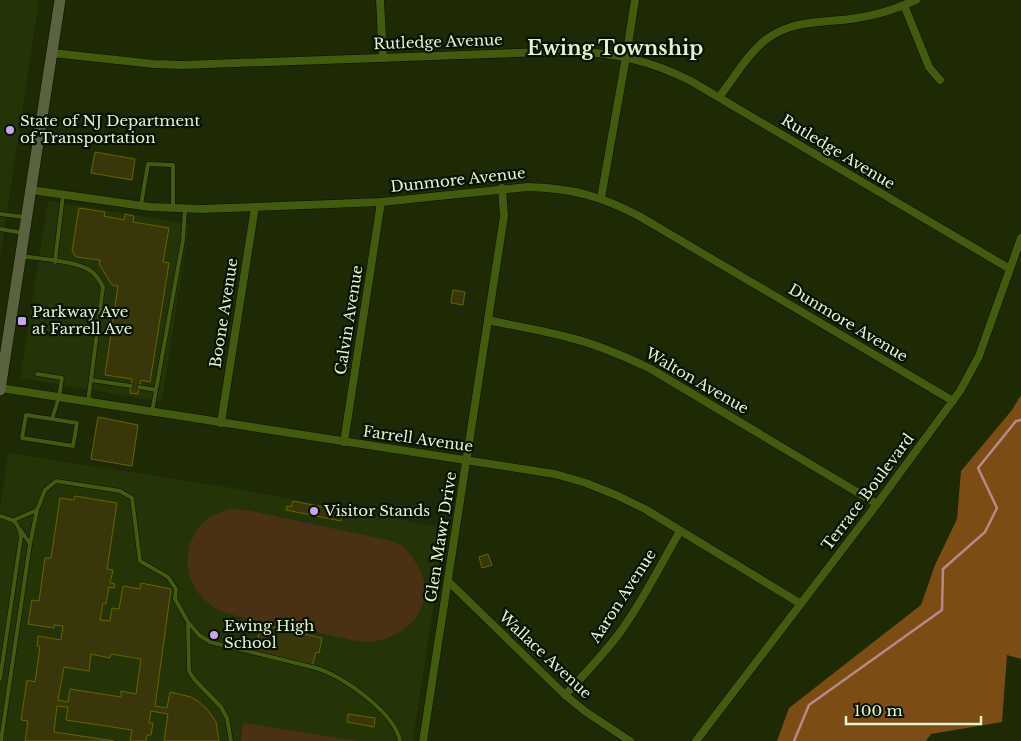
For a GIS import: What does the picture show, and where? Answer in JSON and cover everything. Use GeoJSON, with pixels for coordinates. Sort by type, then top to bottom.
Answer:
{"type":"FeatureCollection","features":[{"type":"Feature","properties":{"kind":"main road"},"geometry":{"type":"LineString","coordinates":[[0,389],[60,0]]}},
{"type":"Feature","properties":{"kind":"street"},"geometry":{"type":"LineString","coordinates":[[380,0],[383,58]]}},
{"type":"Feature","properties":{"kind":"street"},"geometry":{"type":"LineString","coordinates":[[601,198],[635,0]]}},
{"type":"Feature","properties":{"kind":"street"},"geometry":{"type":"LineString","coordinates":[[719,98],[757,48],[778,32],[804,23],[859,18],[916,0]]}},
{"type":"Feature","properties":{"kind":"street"},"geometry":{"type":"LineString","coordinates":[[904,5],[929,67],[940,80]]}},
{"type":"Feature","properties":{"kind":"street","name":"Rutledge Avenue"},"geometry":{"type":"LineString","coordinates":[[52,54],[182,65],[570,51],[600,52],[626,57],[670,70],[1010,269]]}},
{"type":"Feature","properties":{"kind":"street","name":"Dunmore Avenue"},"geometry":{"type":"LineString","coordinates":[[31,190],[141,206],[185,209],[381,202],[502,188],[572,190],[601,198],[639,216],[953,401]]}},
{"type":"Feature","properties":{"kind":"street","name":"Glen Mawr Drive"},"geometry":{"type":"LineString","coordinates":[[423,741],[504,216],[502,188]]}},
{"type":"Feature","properties":{"kind":"street","name":"Calvin Avenue"},"geometry":{"type":"LineString","coordinates":[[344,442],[381,202]]}},
{"type":"Feature","properties":{"kind":"street","name":"Boone Avenue"},"geometry":{"type":"LineString","coordinates":[[221,423],[255,207]]}},
{"type":"Feature","properties":{"kind":"street","name":"Terrace Boulevard"},"geometry":{"type":"LineString","coordinates":[[696,741],[877,504],[971,374],[1021,238]]}},
{"type":"Feature","properties":{"kind":"street","name":"Walton Avenue"},"geometry":{"type":"LineString","coordinates":[[488,320],[569,337],[627,357],[651,369],[877,504]]}},
{"type":"Feature","properties":{"kind":"street","name":"Farrell Avenue"},"geometry":{"type":"LineString","coordinates":[[0,389],[540,471],[586,483],[645,509],[801,604]]}},
{"type":"Feature","properties":{"kind":"street","name":"Aaron Avenue"},"geometry":{"type":"LineString","coordinates":[[565,696],[599,660],[621,630],[680,530]]}},
{"type":"Feature","properties":{"kind":"street","name":"Wallace Avenue"},"geometry":{"type":"LineString","coordinates":[[448,581],[565,696],[630,741]]}},
{"type":"Feature","properties":{"kind":"lane"},"geometry":{"type":"LineString","coordinates":[[141,206],[148,164],[173,165],[173,208]]}},
{"type":"Feature","properties":{"kind":"lane"},"geometry":{"type":"LineString","coordinates":[[55,262],[63,194]]}},
{"type":"Feature","properties":{"kind":"lane"},"geometry":{"type":"LineString","coordinates":[[152,412],[183,240],[185,209]]}},
{"type":"Feature","properties":{"kind":"lane"},"geometry":{"type":"LineString","coordinates":[[0,214],[26,218]]}},
{"type":"Feature","properties":{"kind":"lane"},"geometry":{"type":"LineString","coordinates":[[0,229],[24,233]]}},
{"type":"Feature","properties":{"kind":"lane"},"geometry":{"type":"LineString","coordinates":[[20,256],[78,265],[92,271],[100,279],[102,287],[88,402]]}},
{"type":"Feature","properties":{"kind":"lane"},"geometry":{"type":"LineString","coordinates":[[37,374],[62,378],[52,420]]}},
{"type":"Feature","properties":{"kind":"lane"},"geometry":{"type":"LineString","coordinates":[[91,380],[131,386]]}},
{"type":"Feature","properties":{"kind":"lane"},"geometry":{"type":"LineString","coordinates":[[139,387],[156,390]]}},
{"type":"Feature","properties":{"kind":"lane"},"geometry":{"type":"LineString","coordinates":[[26,415],[52,420],[77,423],[73,446],[22,438],[26,415]]}},
{"type":"Feature","properties":{"kind":"lane"},"geometry":{"type":"LineString","coordinates":[[1,741],[30,544],[37,510],[45,490],[56,481],[120,491],[132,498],[140,560],[168,577],[176,589],[175,599],[188,622],[200,635],[210,642],[326,670],[342,679],[377,706],[399,734],[400,741]]}},
{"type":"Feature","properties":{"kind":"lane"},"geometry":{"type":"LineString","coordinates":[[14,520],[37,510]]}},
{"type":"Feature","properties":{"kind":"lane"},"geometry":{"type":"LineString","coordinates":[[0,516],[14,520],[30,544]]}},
{"type":"Feature","properties":{"kind":"lane"},"geometry":{"type":"LineString","coordinates":[[0,679],[21,537],[20,528]]}},
{"type":"Feature","properties":{"kind":"lane"},"geometry":{"type":"LineString","coordinates":[[188,622],[189,671],[194,679],[221,707],[227,718],[231,741]]}},
{"type":"Feature","properties":{"kind":"shaded area","name":"State of NJ Department of Transportation"},"geometry":{"type":"Polygon","coordinates":[[[0,0],[39,0],[0,259],[0,0]]]}},
{"type":"Feature","properties":{"kind":"shaded area"},"geometry":{"type":"Polygon","coordinates":[[[48,201],[189,224],[162,402],[20,378],[48,201]]]}},
{"type":"Feature","properties":{"kind":"shaded area"},"geometry":{"type":"Polygon","coordinates":[[[1021,395],[1021,659],[1007,655],[1002,722],[931,734],[926,741],[777,741],[789,708],[921,605],[935,565],[957,519],[961,471],[1012,410],[1021,395]]]}},
{"type":"Feature","properties":{"kind":"shaded area","name":"Ewing High School"},"geometry":{"type":"Polygon","coordinates":[[[8,453],[227,487],[445,528],[413,741],[0,741],[0,509],[8,453]]]}},
{"type":"Feature","properties":{"kind":"shaded area"},"geometry":{"type":"Polygon","coordinates":[[[231,509],[246,510],[387,540],[401,545],[414,560],[421,573],[425,586],[421,609],[414,620],[405,628],[380,640],[365,642],[246,618],[224,612],[212,606],[200,595],[193,585],[187,561],[188,555],[192,538],[201,525],[214,515],[231,509]]]}},
{"type":"Feature","properties":{"kind":"shaded area"},"geometry":{"type":"Polygon","coordinates":[[[243,723],[358,741],[241,741],[243,723]]]}},
{"type":"Feature","properties":{"kind":"building"},"geometry":{"type":"Polygon","coordinates":[[[95,152],[135,159],[132,180],[91,173],[95,152]]]}},
{"type":"Feature","properties":{"kind":"building"},"geometry":{"type":"Polygon","coordinates":[[[79,208],[105,212],[104,216],[124,220],[125,214],[134,216],[133,222],[169,228],[163,262],[169,263],[150,382],[141,380],[138,394],[130,393],[132,379],[105,375],[118,286],[112,285],[99,264],[100,260],[76,257],[72,251],[79,208]]]}},
{"type":"Feature","properties":{"kind":"building"},"geometry":{"type":"Polygon","coordinates":[[[453,290],[465,292],[463,305],[451,303],[453,290]]]}},
{"type":"Feature","properties":{"kind":"building"},"geometry":{"type":"Polygon","coordinates":[[[98,417],[138,425],[132,466],[91,459],[98,417]]]}},
{"type":"Feature","properties":{"kind":"building"},"geometry":{"type":"Polygon","coordinates":[[[75,496],[117,503],[107,569],[113,570],[110,583],[115,584],[114,588],[109,587],[106,604],[103,603],[100,620],[110,621],[112,608],[119,609],[123,586],[140,589],[141,583],[171,589],[155,706],[167,708],[170,692],[191,697],[207,709],[216,722],[219,741],[164,741],[168,714],[151,711],[149,723],[153,723],[151,735],[147,735],[146,741],[130,741],[132,730],[66,720],[68,707],[57,706],[54,732],[114,741],[25,741],[28,721],[21,720],[27,680],[35,682],[40,647],[37,646],[38,636],[61,640],[63,626],[54,625],[54,628],[28,624],[32,600],[39,601],[45,558],[51,558],[60,498],[74,500],[75,496]],[[91,654],[89,671],[64,667],[58,700],[68,702],[70,689],[121,697],[121,691],[136,694],[141,659],[111,654],[110,658],[91,654]]]}},
{"type":"Feature","properties":{"kind":"building","name":"Visitor Stands"},"geometry":{"type":"Polygon","coordinates":[[[293,501],[342,511],[341,521],[286,510],[287,506],[291,507],[293,501]]]}},
{"type":"Feature","properties":{"kind":"building"},"geometry":{"type":"Polygon","coordinates":[[[488,554],[492,565],[482,568],[479,557],[488,554]]]}},
{"type":"Feature","properties":{"kind":"building"},"geometry":{"type":"Polygon","coordinates":[[[261,624],[322,638],[319,653],[316,652],[312,667],[257,653],[261,624]]]}},
{"type":"Feature","properties":{"kind":"building"},"geometry":{"type":"Polygon","coordinates":[[[348,714],[375,718],[374,727],[347,722],[348,714]]]}},
{"type":"Feature","properties":{"kind":"waterway"},"geometry":{"type":"LineString","coordinates":[[794,741],[809,705],[942,610],[943,569],[985,532],[997,508],[978,468],[1016,421],[1021,420]]}},
{"type":"Feature","properties":{"kind":"place","name":"State of NJ Department of Transportation"},"geometry":{"type":"Point","coordinates":[10,130]}},
{"type":"Feature","properties":{"kind":"place","name":"Parkway Ave at Farrell Ave"},"geometry":{"type":"Point","coordinates":[22,321]}},
{"type":"Feature","properties":{"kind":"place","name":"Visitor Stands"},"geometry":{"type":"Point","coordinates":[314,511]}},
{"type":"Feature","properties":{"kind":"place","name":"Ewing High School"},"geometry":{"type":"Point","coordinates":[214,635]}},
{"type":"Feature","properties":{"kind":"district","name":"Ewing Township"},"geometry":{"type":"Point","coordinates":[615,48]}}]}
